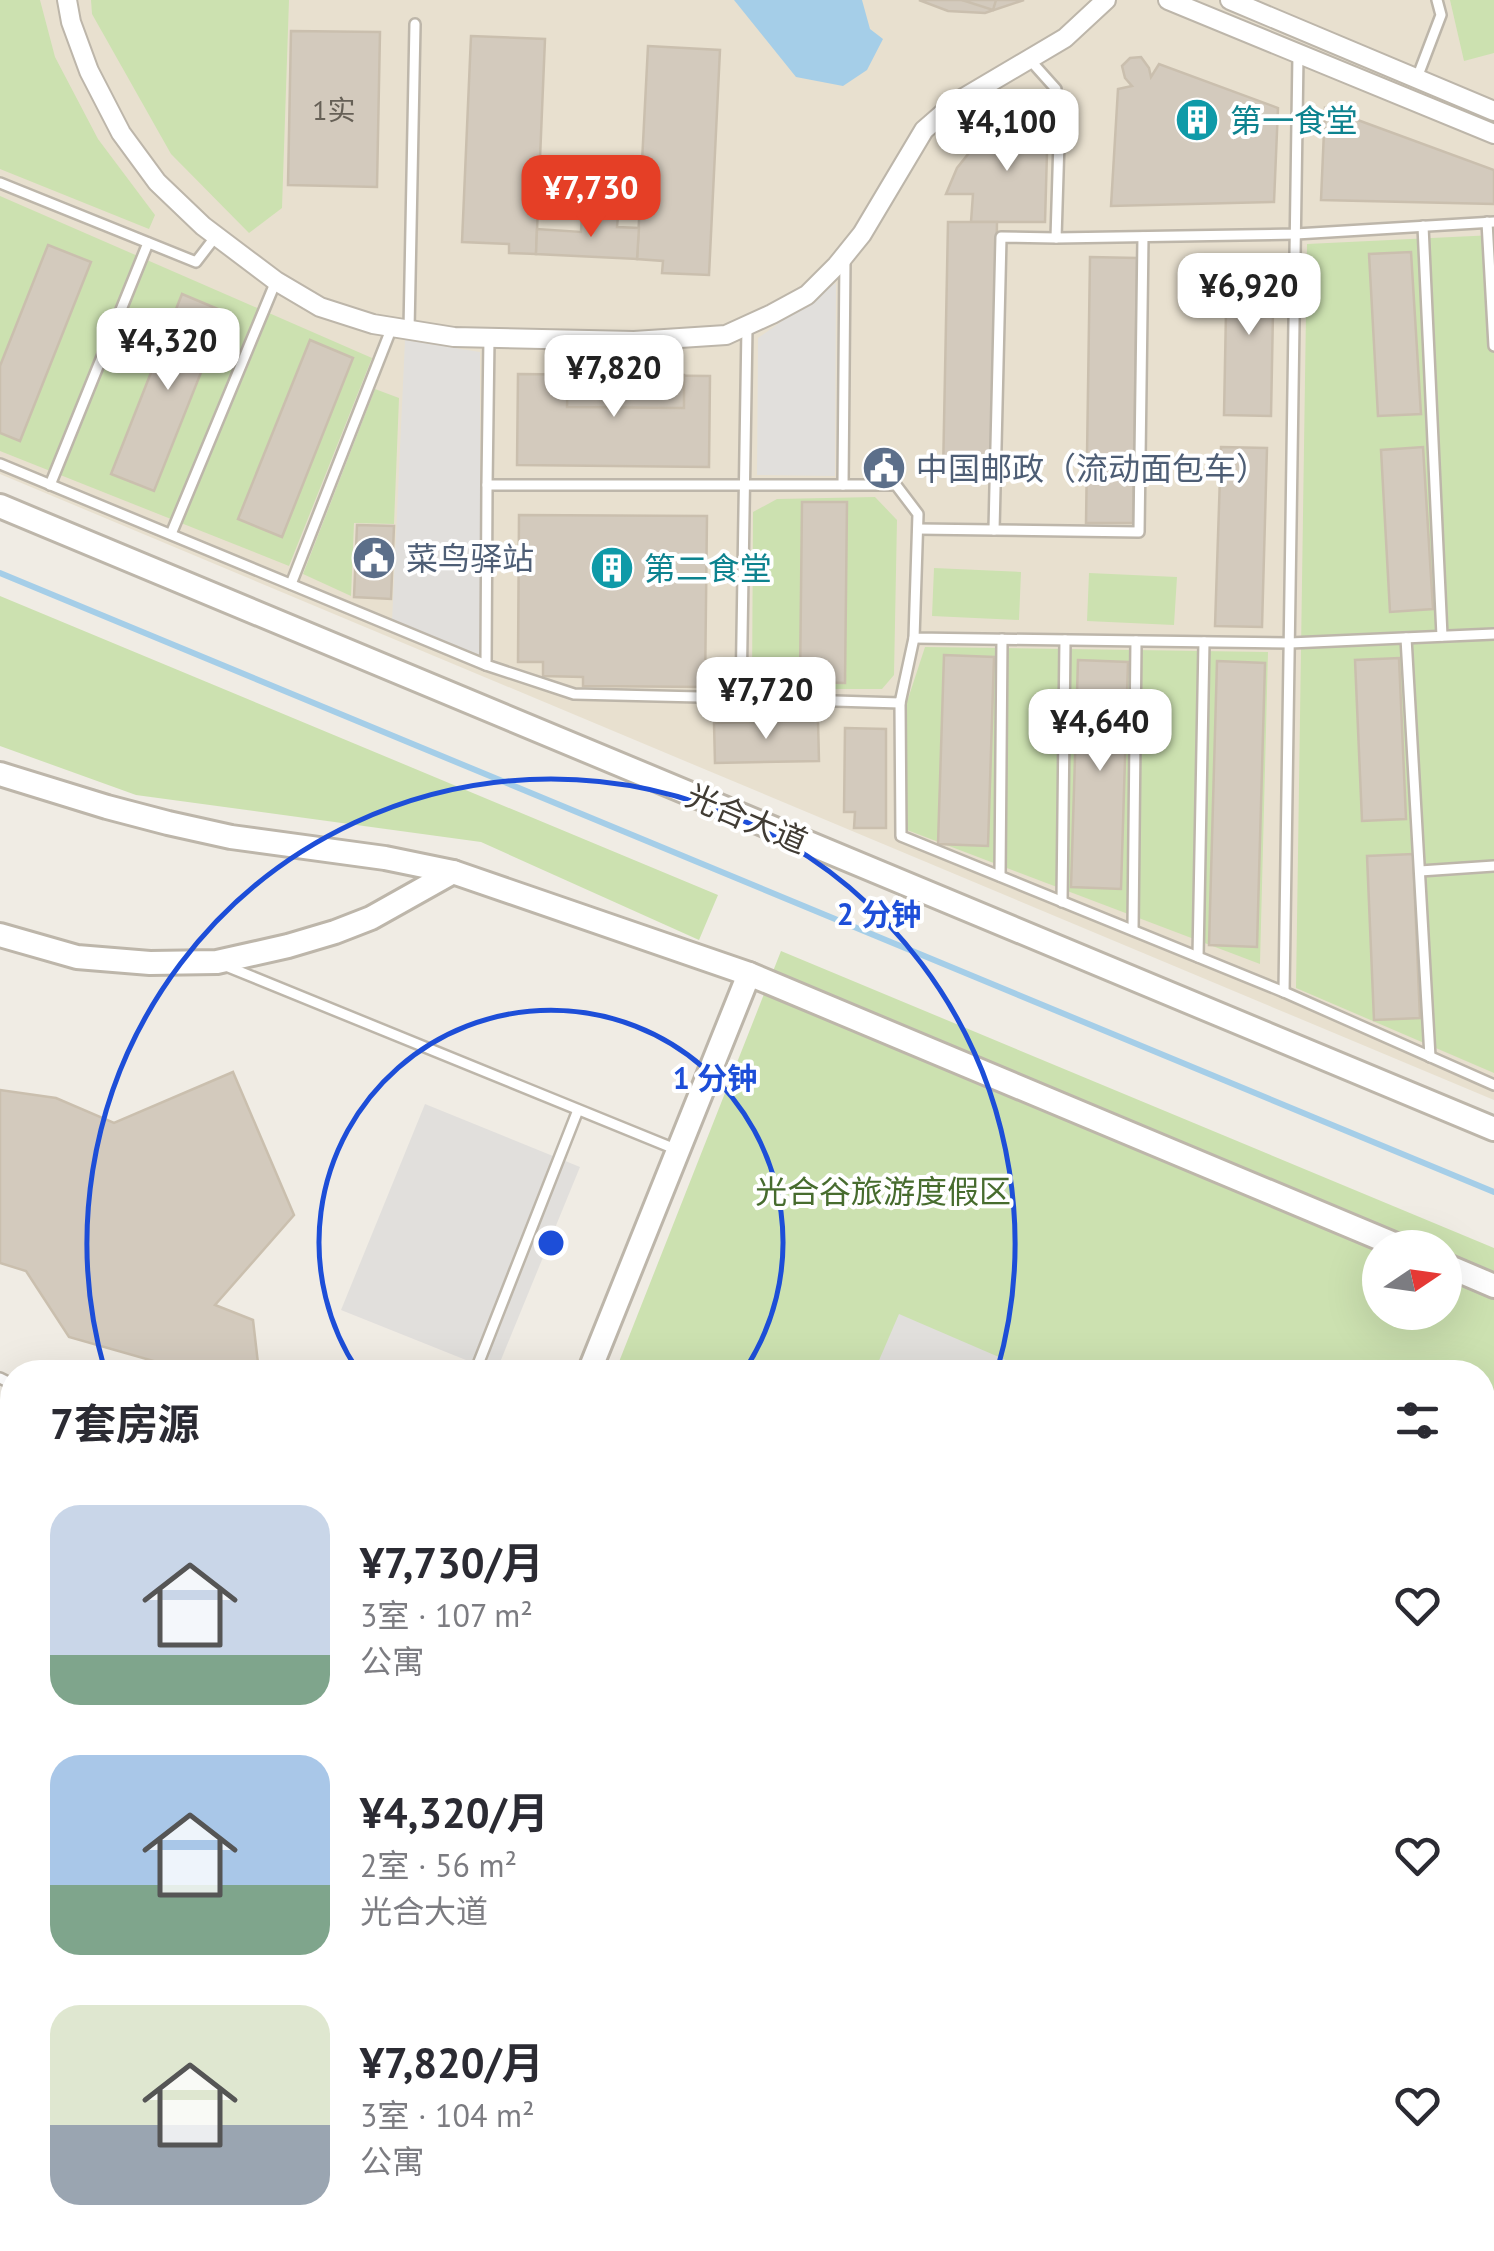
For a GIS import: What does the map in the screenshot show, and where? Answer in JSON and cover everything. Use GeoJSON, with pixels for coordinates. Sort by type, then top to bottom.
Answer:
{"type":"FeatureCollection","features":[{"type":"Feature","properties":{"kind":"street"},"geometry":{"type":"LineString","coordinates":[[67,0],[89,71],[121,133],[157,182],[216,236],[320,308],[373,324],[454,337],[634,341],[726,334],[807,295],[862,234],[924,130],[955,104],[1065,38],[1106,0]]}},
{"type":"Feature","properties":{"kind":"street"},"geometry":{"type":"LineString","coordinates":[[1168,0],[1494,134]]}},
{"type":"Feature","properties":{"kind":"street"},"geometry":{"type":"LineString","coordinates":[[1230,0],[1494,111]]}},
{"type":"Feature","properties":{"kind":"street","name":"光合大道"},"geometry":{"type":"LineString","coordinates":[[0,506],[1494,1129]]}},
{"type":"Feature","properties":{"kind":"street"},"geometry":{"type":"LineString","coordinates":[[0,774],[107,808],[231,837],[385,858],[453,872],[749,974],[1362,1231]]}},
{"type":"Feature","properties":{"kind":"street"},"geometry":{"type":"LineString","coordinates":[[0,935],[77,957],[150,963],[216,962],[335,932],[371,918],[453,872]]}},
{"type":"Feature","properties":{"kind":"street"},"geometry":{"type":"LineString","coordinates":[[595,1360],[749,974]]}},
{"type":"Feature","properties":{"kind":"street"},"geometry":{"type":"LineString","coordinates":[[1462,1272],[1494,1286]]}},
{"type":"Feature","properties":{"kind":"lane"},"geometry":{"type":"LineString","coordinates":[[1416,78],[1440,15],[1437,0]]}},
{"type":"Feature","properties":{"kind":"lane"},"geometry":{"type":"LineString","coordinates":[[291,584],[401,329],[415,24]]}},
{"type":"Feature","properties":{"kind":"lane"},"geometry":{"type":"LineString","coordinates":[[1284,992],[1298,54]]}},
{"type":"Feature","properties":{"kind":"lane"},"geometry":{"type":"LineString","coordinates":[[1029,60],[1056,89],[1056,238]]}},
{"type":"Feature","properties":{"kind":"lane"},"geometry":{"type":"LineString","coordinates":[[0,183],[196,262],[216,236]]}},
{"type":"Feature","properties":{"kind":"lane"},"geometry":{"type":"LineString","coordinates":[[994,530],[1002,237],[1296,234],[1491,222],[1494,346]]}},
{"type":"Feature","properties":{"kind":"lane"},"geometry":{"type":"LineString","coordinates":[[1422,226],[1442,636]]}},
{"type":"Feature","properties":{"kind":"lane"},"geometry":{"type":"LineString","coordinates":[[918,529],[1139,532],[1143,237]]}},
{"type":"Feature","properties":{"kind":"lane"},"geometry":{"type":"LineString","coordinates":[[50,484],[148,243]]}},
{"type":"Feature","properties":{"kind":"lane"},"geometry":{"type":"LineString","coordinates":[[843,486],[845,256]]}},
{"type":"Feature","properties":{"kind":"lane"},"geometry":{"type":"LineString","coordinates":[[170,534],[276,281]]}},
{"type":"Feature","properties":{"kind":"lane"},"geometry":{"type":"LineString","coordinates":[[741,698],[747,325]]}},
{"type":"Feature","properties":{"kind":"lane"},"geometry":{"type":"LineString","coordinates":[[486,665],[489,338]]}},
{"type":"Feature","properties":{"kind":"lane"},"geometry":{"type":"LineString","coordinates":[[0,464],[486,665],[574,694],[900,703]]}},
{"type":"Feature","properties":{"kind":"lane"},"geometry":{"type":"LineString","coordinates":[[487,485],[896,486],[918,514],[914,638],[900,703],[901,836],[1284,992],[1494,1086]]}},
{"type":"Feature","properties":{"kind":"lane"},"geometry":{"type":"LineString","coordinates":[[914,638],[1290,643],[1494,634]]}},
{"type":"Feature","properties":{"kind":"lane"},"geometry":{"type":"LineString","coordinates":[[1406,638],[1430,1057]]}},
{"type":"Feature","properties":{"kind":"lane"},"geometry":{"type":"LineString","coordinates":[[1000,876],[1002,639]]}},
{"type":"Feature","properties":{"kind":"lane"},"geometry":{"type":"LineString","coordinates":[[1062,902],[1065,640]]}},
{"type":"Feature","properties":{"kind":"lane"},"geometry":{"type":"LineString","coordinates":[[1133,930],[1136,641]]}},
{"type":"Feature","properties":{"kind":"lane"},"geometry":{"type":"LineString","coordinates":[[1198,957],[1204,642]]}},
{"type":"Feature","properties":{"kind":"lane"},"geometry":{"type":"LineString","coordinates":[[1420,872],[1494,866]]}},
{"type":"Feature","properties":{"kind":"lane"},"geometry":{"type":"LineString","coordinates":[[216,962],[678,1150]]}},
{"type":"Feature","properties":{"kind":"lane"},"geometry":{"type":"LineString","coordinates":[[481,1360],[578,1110]]}},
{"type":"Feature","properties":{"kind":"shaded area"},"geometry":{"type":"Polygon","coordinates":[[[0,0],[1494,0],[1494,1100],[0,474],[0,0]]]}},
{"type":"Feature","properties":{"kind":"shaded area"},"geometry":{"type":"Polygon","coordinates":[[[836,283],[835,476],[757,475],[758,338],[836,283]]]}},
{"type":"Feature","properties":{"kind":"shaded area"},"geometry":{"type":"Polygon","coordinates":[[[405,340],[480,352],[480,655],[392,621],[405,340]]]}},
{"type":"Feature","properties":{"kind":"shaded area"},"geometry":{"type":"Polygon","coordinates":[[[425,1104],[580,1167],[501,1360],[466,1360],[341,1310],[425,1104]]]}},
{"type":"Feature","properties":{"kind":"shaded area"},"geometry":{"type":"Polygon","coordinates":[[[899,1314],[1006,1360],[879,1360],[899,1314]]]}},
{"type":"Feature","properties":{"kind":"green space"},"geometry":{"type":"Polygon","coordinates":[[[0,0],[40,0],[55,57],[98,139],[155,215],[149,229],[0,169],[0,0]]]}},
{"type":"Feature","properties":{"kind":"green space"},"geometry":{"type":"Polygon","coordinates":[[[91,0],[289,0],[282,208],[249,233],[171,154],[92,14],[91,0]]]}},
{"type":"Feature","properties":{"kind":"green space"},"geometry":{"type":"Polygon","coordinates":[[[1450,0],[1494,0],[1494,53],[1464,61],[1450,0]]]}},
{"type":"Feature","properties":{"kind":"green space"},"geometry":{"type":"Polygon","coordinates":[[[0,196],[372,358],[289,566],[0,451],[0,196]]]}},
{"type":"Feature","properties":{"kind":"green space"},"geometry":{"type":"Polygon","coordinates":[[[1494,235],[1494,1073],[1296,988],[1307,244],[1494,235]]]}},
{"type":"Feature","properties":{"kind":"green space"},"geometry":{"type":"Polygon","coordinates":[[[375,389],[399,398],[394,524],[354,523],[351,596],[303,574],[375,389]]]}},
{"type":"Feature","properties":{"kind":"green space"},"geometry":{"type":"Polygon","coordinates":[[[875,497],[897,520],[894,675],[882,689],[752,689],[753,512],[777,499],[875,497]]]}},
{"type":"Feature","properties":{"kind":"green space"},"geometry":{"type":"Polygon","coordinates":[[[934,568],[1021,572],[1019,620],[932,616],[934,568]]]}},
{"type":"Feature","properties":{"kind":"green space"},"geometry":{"type":"Polygon","coordinates":[[[1089,573],[1177,577],[1174,625],[1087,621],[1089,573]]]}},
{"type":"Feature","properties":{"kind":"green space"},"geometry":{"type":"Polygon","coordinates":[[[0,596],[718,895],[699,940],[481,842],[136,795],[0,746],[0,596]]]}},
{"type":"Feature","properties":{"kind":"green space"},"geometry":{"type":"Polygon","coordinates":[[[925,647],[1268,652],[1260,964],[907,830],[907,702],[925,647]]]}},
{"type":"Feature","properties":{"kind":"green space","name":"光合谷旅游度假区"},"geometry":{"type":"Polygon","coordinates":[[[781,951],[1451,1230],[1362,1230],[1362,1330],[1462,1330],[1462,1235],[1494,1248],[1494,1360],[620,1360],[781,951]]]}},
{"type":"Feature","properties":{"kind":"water"},"geometry":{"type":"Polygon","coordinates":[[[734,0],[862,0],[870,29],[883,39],[867,70],[843,86],[796,77],[734,0]]]}},
{"type":"Feature","properties":{"kind":"building"},"geometry":{"type":"Polygon","coordinates":[[[919,0],[1024,0],[985,13],[948,11],[919,0]]]}},
{"type":"Feature","properties":{"kind":"building"},"geometry":{"type":"Polygon","coordinates":[[[962,0],[996,0],[993,10],[962,0]]]}},
{"type":"Feature","properties":{"kind":"building"},"geometry":{"type":"Polygon","coordinates":[[[291,31],[380,32],[377,187],[288,185],[291,31]]]}},
{"type":"Feature","properties":{"kind":"building"},"geometry":{"type":"Polygon","coordinates":[[[471,36],[545,39],[536,254],[509,253],[509,244],[462,242],[471,36]]]}},
{"type":"Feature","properties":{"kind":"building"},"geometry":{"type":"Polygon","coordinates":[[[648,46],[720,50],[709,275],[662,273],[663,261],[637,259],[648,46]]]}},
{"type":"Feature","properties":{"kind":"building","name":"第一食堂"},"geometry":{"type":"Polygon","coordinates":[[[1141,57],[1151,77],[1159,64],[1278,108],[1274,202],[1111,206],[1118,89],[1132,86],[1122,66],[1130,58],[1141,57]]]}},
{"type":"Feature","properties":{"kind":"building"},"geometry":{"type":"Polygon","coordinates":[[[1325,108],[1494,170],[1494,204],[1321,200],[1325,108]]]}},
{"type":"Feature","properties":{"kind":"building"},"geometry":{"type":"Polygon","coordinates":[[[1048,117],[1045,222],[971,222],[973,194],[946,194],[957,168],[994,131],[1018,121],[1048,117]]]}},
{"type":"Feature","properties":{"kind":"building"},"geometry":{"type":"Polygon","coordinates":[[[582,214],[618,216],[617,227],[639,228],[637,259],[536,254],[537,229],[581,232],[582,214]]]}},
{"type":"Feature","properties":{"kind":"building"},"geometry":{"type":"Polygon","coordinates":[[[948,222],[997,222],[992,475],[943,474],[948,222]]]}},
{"type":"Feature","properties":{"kind":"building"},"geometry":{"type":"Polygon","coordinates":[[[48,245],[91,262],[20,441],[0,433],[0,366],[48,245]]]}},
{"type":"Feature","properties":{"kind":"building"},"geometry":{"type":"Polygon","coordinates":[[[1411,252],[1421,414],[1378,416],[1369,254],[1411,252]]]}},
{"type":"Feature","properties":{"kind":"building"},"geometry":{"type":"Polygon","coordinates":[[[1090,257],[1137,258],[1133,523],[1086,523],[1090,257]]]}},
{"type":"Feature","properties":{"kind":"building"},"geometry":{"type":"Polygon","coordinates":[[[1227,260],[1274,261],[1271,416],[1224,415],[1227,260]]]}},
{"type":"Feature","properties":{"kind":"building"},"geometry":{"type":"Polygon","coordinates":[[[182,294],[225,312],[154,491],[111,474],[182,294]]]}},
{"type":"Feature","properties":{"kind":"building"},"geometry":{"type":"Polygon","coordinates":[[[310,340],[353,358],[282,537],[238,519],[310,340]]]}},
{"type":"Feature","properties":{"kind":"building"},"geometry":{"type":"Polygon","coordinates":[[[518,374],[710,376],[709,467],[517,465],[518,374]]]}},
{"type":"Feature","properties":{"kind":"building"},"geometry":{"type":"Polygon","coordinates":[[[568,374],[684,375],[684,408],[567,407],[568,374]]]}},
{"type":"Feature","properties":{"kind":"building"},"geometry":{"type":"Polygon","coordinates":[[[1221,447],[1267,448],[1262,627],[1215,626],[1221,447]]]}},
{"type":"Feature","properties":{"kind":"building"},"geometry":{"type":"Polygon","coordinates":[[[1423,447],[1433,609],[1390,612],[1381,450],[1423,447]]]}},
{"type":"Feature","properties":{"kind":"building"},"geometry":{"type":"Polygon","coordinates":[[[802,502],[847,502],[845,683],[800,682],[802,502]]]}},
{"type":"Feature","properties":{"kind":"building","name":"第二食堂"},"geometry":{"type":"Polygon","coordinates":[[[519,515],[707,516],[705,687],[583,686],[583,677],[543,676],[543,662],[518,662],[519,515]]]}},
{"type":"Feature","properties":{"kind":"building","name":"菜鸟驿站"},"geometry":{"type":"Polygon","coordinates":[[[357,525],[394,526],[391,599],[354,597],[357,525]]]}},
{"type":"Feature","properties":{"kind":"building"},"geometry":{"type":"Polygon","coordinates":[[[944,655],[994,657],[988,846],[938,844],[944,655]]]}},
{"type":"Feature","properties":{"kind":"building"},"geometry":{"type":"Polygon","coordinates":[[[1399,658],[1406,819],[1362,821],[1355,660],[1399,658]]]}},
{"type":"Feature","properties":{"kind":"building"},"geometry":{"type":"Polygon","coordinates":[[[1078,660],[1128,662],[1121,889],[1071,887],[1078,660]]]}},
{"type":"Feature","properties":{"kind":"building"},"geometry":{"type":"Polygon","coordinates":[[[1217,661],[1265,663],[1257,947],[1209,945],[1217,661]]]}},
{"type":"Feature","properties":{"kind":"building"},"geometry":{"type":"Polygon","coordinates":[[[818,721],[819,761],[715,763],[714,723],[818,721]]]}},
{"type":"Feature","properties":{"kind":"building"},"geometry":{"type":"Polygon","coordinates":[[[845,728],[886,729],[886,828],[854,828],[855,812],[844,812],[845,728]]]}},
{"type":"Feature","properties":{"kind":"building"},"geometry":{"type":"Polygon","coordinates":[[[1413,854],[1420,1018],[1374,1020],[1367,856],[1413,854]]]}},
{"type":"Feature","properties":{"kind":"building"},"geometry":{"type":"Polygon","coordinates":[[[233,1072],[294,1215],[215,1305],[253,1320],[258,1360],[150,1360],[69,1337],[26,1271],[0,1263],[0,1090],[56,1098],[114,1123],[233,1072]]]}},
{"type":"Feature","properties":{"kind":"waterway"},"geometry":{"type":"LineString","coordinates":[[0,573],[1494,1192]]}},
{"type":"Feature","properties":{"kind":"place","name":"第一食堂"},"geometry":{"type":"Point","coordinates":[1197,120]}},
{"type":"Feature","properties":{"kind":"place","name":"中国邮政（流动面包车）"},"geometry":{"type":"Point","coordinates":[884,468]}},
{"type":"Feature","properties":{"kind":"place","name":"菜鸟驿站"},"geometry":{"type":"Point","coordinates":[374,558]}},
{"type":"Feature","properties":{"kind":"place","name":"第二食堂"},"geometry":{"type":"Point","coordinates":[612,568]}}]}
